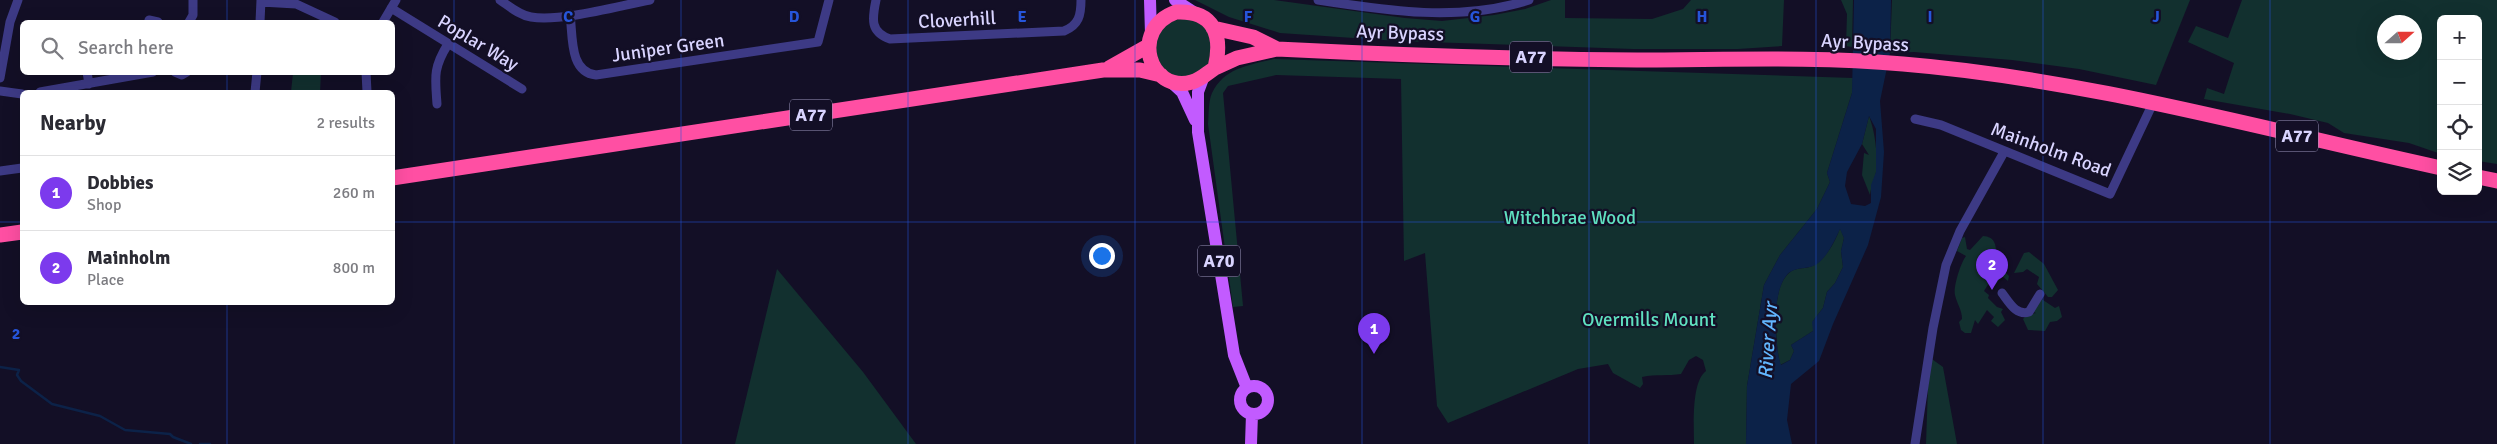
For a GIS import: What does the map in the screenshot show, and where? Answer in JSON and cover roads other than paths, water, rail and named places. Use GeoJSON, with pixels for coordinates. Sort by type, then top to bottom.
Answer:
{"type":"FeatureCollection","features":[{"type":"Feature","properties":{"kind":"highway","name":"A77"},"geometry":{"type":"LineString","coordinates":[[1103,70],[1118,64],[1149,40],[1157,23],[1168,15],[1176,12],[1194,13],[1207,21],[1213,28]]}},
{"type":"Feature","properties":{"kind":"highway"},"geometry":{"type":"LineString","coordinates":[[1210,72],[1219,44],[1213,28]]}},
{"type":"Feature","properties":{"kind":"highway","name":"Ayr Bypass"},"geometry":{"type":"LineString","coordinates":[[1213,28],[1253,37],[1277,49]]}},
{"type":"Feature","properties":{"kind":"highway"},"geometry":{"type":"LineString","coordinates":[[1149,40],[1151,63],[1165,77]]}},
{"type":"Feature","properties":{"kind":"highway","name":"Ayr Bypass"},"geometry":{"type":"LineString","coordinates":[[1210,72],[1237,58],[1277,49],[1634,60],[1832,60],[1902,64],[2002,75],[2113,93],[2437,167]]}},
{"type":"Feature","properties":{"kind":"highway","name":"A77"},"geometry":{"type":"LineString","coordinates":[[395,178],[1103,70],[1140,70],[1188,83],[1210,72]]}},
{"type":"Feature","properties":{"kind":"highway"},"geometry":{"type":"LineString","coordinates":[[2482,178],[2497,181]]}},
{"type":"Feature","properties":{"kind":"highway"},"geometry":{"type":"LineString","coordinates":[[0,235],[20,232]]}},
{"type":"Feature","properties":{"kind":"main road"},"geometry":{"type":"LineString","coordinates":[[1149,40],[1150,0]]}},
{"type":"Feature","properties":{"kind":"main road"},"geometry":{"type":"LineString","coordinates":[[1175,0],[1194,13]]}},
{"type":"Feature","properties":{"kind":"main road","name":"A70"},"geometry":{"type":"LineString","coordinates":[[1198,132],[1198,92],[1210,72]]}},
{"type":"Feature","properties":{"kind":"main road","name":"A70"},"geometry":{"type":"LineString","coordinates":[[1165,77],[1182,92],[1190,107],[1198,132],[1234,356],[1247,388]]}},
{"type":"Feature","properties":{"kind":"main road"},"geometry":{"type":"LineString","coordinates":[[1259,387],[1265,392],[1268,399],[1264,411],[1252,414],[1244,411],[1240,403],[1241,395],[1247,388],[1259,387]]}},
{"type":"Feature","properties":{"kind":"main road"},"geometry":{"type":"LineString","coordinates":[[1251,444],[1252,414]]}},
{"type":"Feature","properties":{"kind":"street"},"geometry":{"type":"LineString","coordinates":[[0,78],[10,22],[18,0]]}},
{"type":"Feature","properties":{"kind":"street"},"geometry":{"type":"LineString","coordinates":[[190,20],[193,15],[193,0]]}},
{"type":"Feature","properties":{"kind":"street"},"geometry":{"type":"LineString","coordinates":[[500,0],[528,16],[570,14],[650,0]]}},
{"type":"Feature","properties":{"kind":"street","name":"Juniper Green"},"geometry":{"type":"LineString","coordinates":[[570,14],[576,60],[579,68],[586,74],[596,75],[818,42],[829,0]]}},
{"type":"Feature","properties":{"kind":"street","name":"Cloverhill"},"geometry":{"type":"LineString","coordinates":[[876,0],[872,22],[875,30],[882,36],[890,39],[1064,30],[1072,28],[1078,21],[1081,0]]}},
{"type":"Feature","properties":{"kind":"street"},"geometry":{"type":"LineString","coordinates":[[1318,0],[1394,5],[1453,14],[1529,0]]}},
{"type":"Feature","properties":{"kind":"street"},"geometry":{"type":"LineString","coordinates":[[260,20],[261,1],[296,4],[332,20]]}},
{"type":"Feature","properties":{"kind":"street"},"geometry":{"type":"LineString","coordinates":[[384,20],[393,4]]}},
{"type":"Feature","properties":{"kind":"street","name":"Poplar Way"},"geometry":{"type":"LineString","coordinates":[[393,4],[448,44],[522,89]]}},
{"type":"Feature","properties":{"kind":"street"},"geometry":{"type":"LineString","coordinates":[[437,104],[434,74],[439,58],[448,44]]}},
{"type":"Feature","properties":{"kind":"street"},"geometry":{"type":"LineString","coordinates":[[88,75],[89,84]]}},
{"type":"Feature","properties":{"kind":"street"},"geometry":{"type":"LineString","coordinates":[[52,90],[137,75]]}},
{"type":"Feature","properties":{"kind":"street"},"geometry":{"type":"LineString","coordinates":[[255,90],[256,75]]}},
{"type":"Feature","properties":{"kind":"street"},"geometry":{"type":"LineString","coordinates":[[366,75],[367,90]]}},
{"type":"Feature","properties":{"kind":"street"},"geometry":{"type":"LineString","coordinates":[[0,91],[20,94]]}},
{"type":"Feature","properties":{"kind":"street","name":"Mainholm Road"},"geometry":{"type":"LineString","coordinates":[[1915,119],[1941,125],[2110,194],[2153,103]]}},
{"type":"Feature","properties":{"kind":"street"},"geometry":{"type":"LineString","coordinates":[[1915,444],[1946,265],[1960,231],[2004,152]]}},
{"type":"Feature","properties":{"kind":"street"},"geometry":{"type":"LineString","coordinates":[[0,171],[20,168]]}},
{"type":"Feature","properties":{"kind":"street"},"geometry":{"type":"LineString","coordinates":[[2002,293],[2017,311],[2023,314],[2029,312],[2040,294]]}},
{"type":"Feature","properties":{"kind":"water","name":"River Ayr"},"geometry":{"type":"Polygon","coordinates":[[[1854,0],[1891,0],[1890,53],[1880,101],[1884,152],[1881,197],[1868,245],[1833,324],[1819,361],[1791,384],[1787,420],[1792,444],[1746,444],[1747,386],[1764,285],[1780,255],[1817,209],[1830,182],[1827,173],[1852,93],[1854,0]],[[1869,116],[1862,144],[1847,172],[1845,186],[1851,204],[1865,206],[1871,203],[1871,185],[1876,172],[1876,129],[1869,116]],[[1840,229],[1822,260],[1813,266],[1793,270],[1784,279],[1777,302],[1776,316],[1777,344],[1781,365],[1790,360],[1794,351],[1791,345],[1813,331],[1812,322],[1823,308],[1827,292],[1835,283],[1843,267],[1841,251],[1844,238],[1840,229]]]}},
{"type":"Feature","properties":{"kind":"waterway"},"geometry":{"type":"LineString","coordinates":[[0,367],[19,370],[17,375],[21,381],[52,404],[100,416],[125,430],[170,434],[191,444]]}},
{"type":"Feature","properties":{"kind":"waterway"},"geometry":{"type":"LineString","coordinates":[[200,444],[210,444]]}},
{"type":"Feature","properties":{"kind":"place","name":"Mainholm"},"geometry":{"type":"Point","coordinates":[1992,290]}},
{"type":"Feature","properties":{"kind":"place","name":"Dobbies"},"geometry":{"type":"Point","coordinates":[1374,354]}},
{"type":"Feature","properties":{"kind":"park label","name":"Witchbrae Wood"},"geometry":{"type":"Point","coordinates":[1570,218]}},
{"type":"Feature","properties":{"kind":"park label","name":"Overmills Mount"},"geometry":{"type":"Point","coordinates":[1649,320]}}]}
